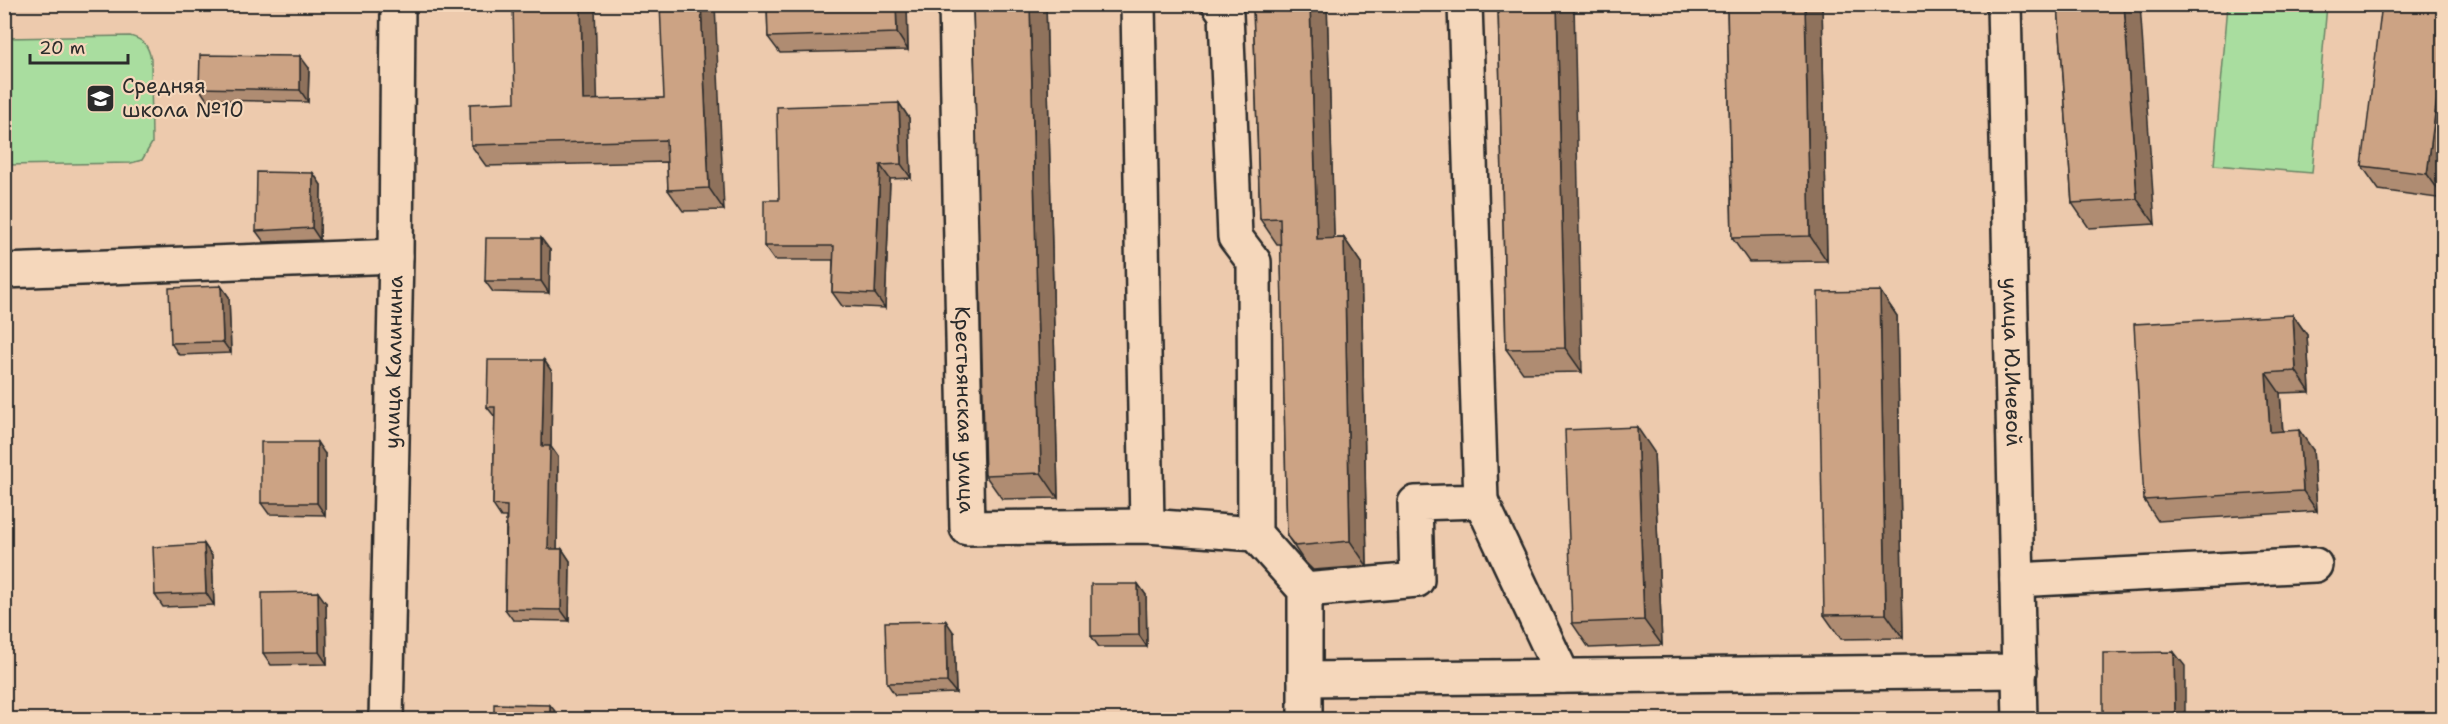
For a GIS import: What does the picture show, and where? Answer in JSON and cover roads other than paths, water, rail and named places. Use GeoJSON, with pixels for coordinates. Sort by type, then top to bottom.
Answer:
{"type":"FeatureCollection","features":[{"type":"Feature","properties":{"kind":"street","name":"улица Калинина"},"geometry":{"type":"LineString","coordinates":[[386,720],[396,256],[398,4]]}},
{"type":"Feature","properties":{"kind":"street","name":"Крестьянская улица"},"geometry":{"type":"LineString","coordinates":[[956,4],[967,528],[1148,526],[1255,534]]}},
{"type":"Feature","properties":{"kind":"street"},"geometry":{"type":"LineString","coordinates":[[1138,4],[1148,526]]}},
{"type":"Feature","properties":{"kind":"street"},"geometry":{"type":"LineString","coordinates":[[1219,4],[1226,14],[1235,237],[1254,262],[1255,534],[1305,590],[1305,720]]}},
{"type":"Feature","properties":{"kind":"street"},"geometry":{"type":"LineString","coordinates":[[1465,4],[1481,501],[1563,676]]}},
{"type":"Feature","properties":{"kind":"street","name":"улица Ю.Ичевой"},"geometry":{"type":"LineString","coordinates":[[2004,4],[2020,720]]}},
{"type":"Feature","properties":{"kind":"street"},"geometry":{"type":"LineString","coordinates":[[4,270],[396,256]]}},
{"type":"Feature","properties":{"kind":"street"},"geometry":{"type":"LineString","coordinates":[[1305,590],[1417,580],[1415,504],[1481,501]]}},
{"type":"Feature","properties":{"kind":"street"},"geometry":{"type":"LineString","coordinates":[[2017,580],[2315,564]]}},
{"type":"Feature","properties":{"kind":"street"},"geometry":{"type":"LineString","coordinates":[[1305,679],[2020,671]]}},
{"type":"Feature","properties":{"kind":"place","name":"Средняя школа №10"},"geometry":{"type":"Point","coordinates":[101,98]}}]}
